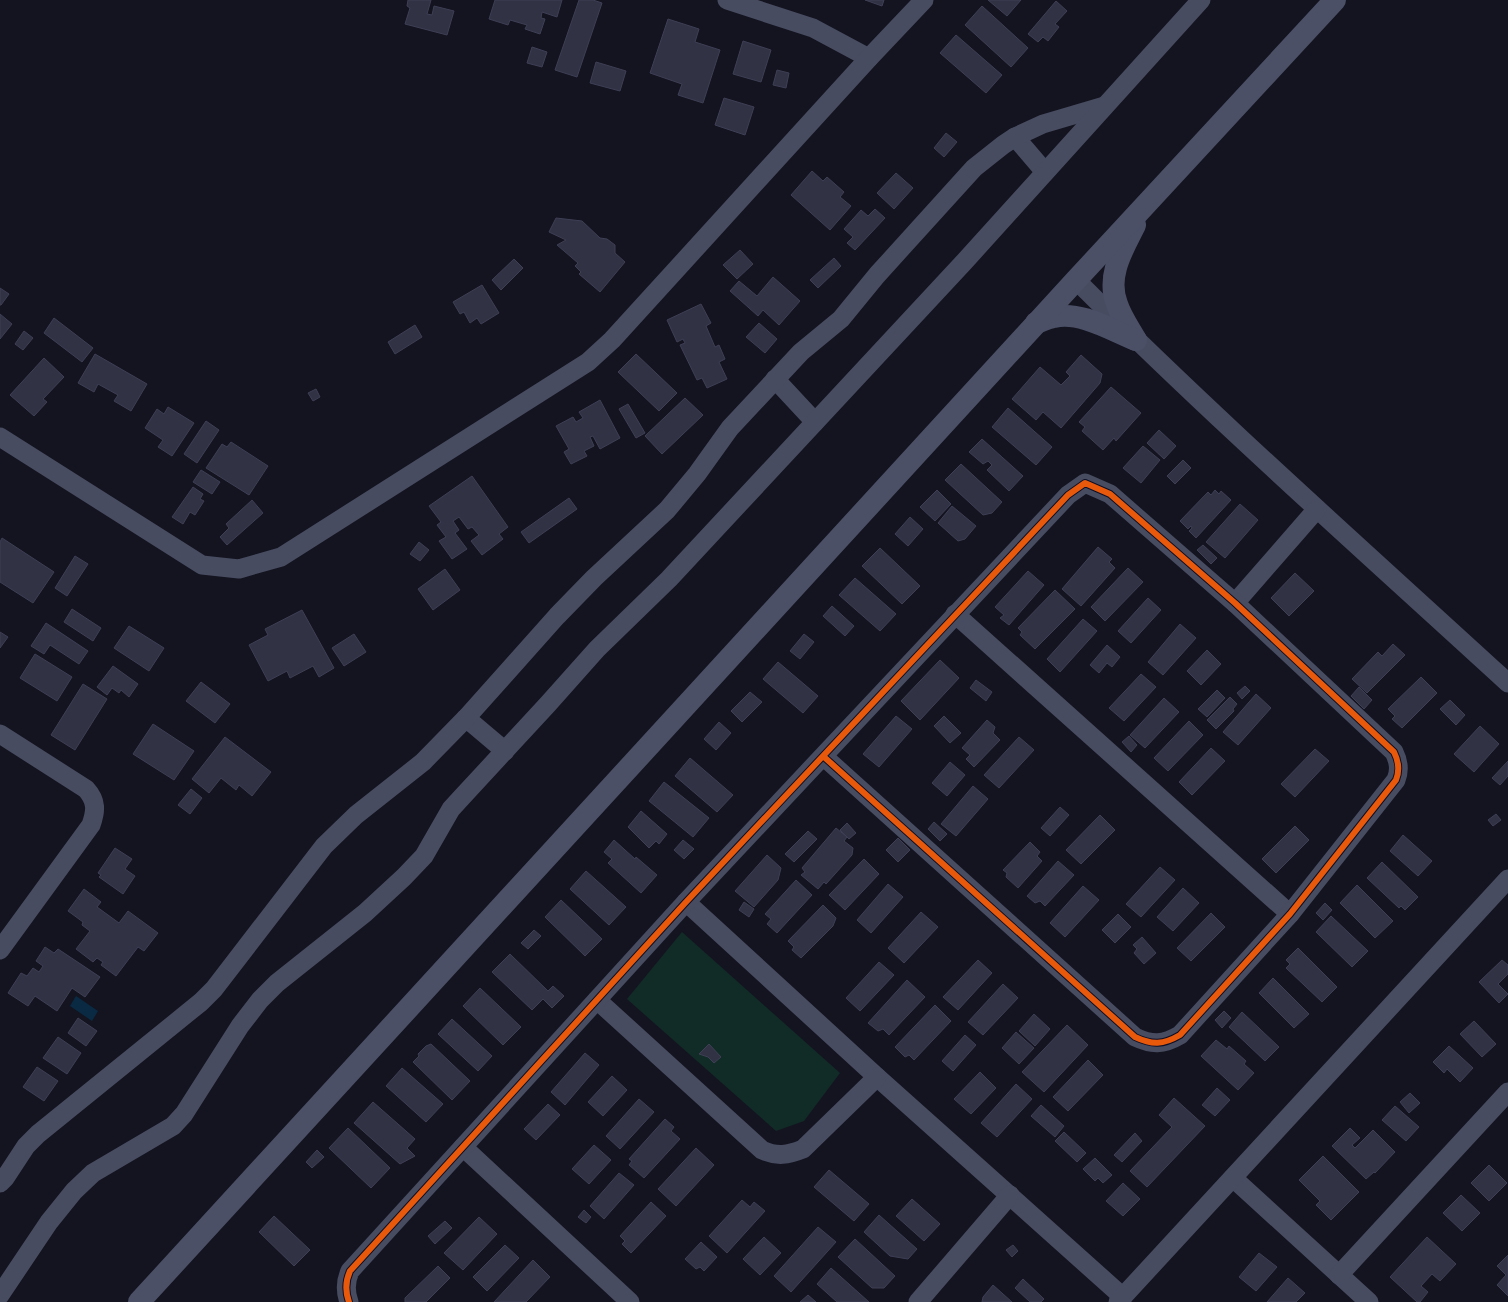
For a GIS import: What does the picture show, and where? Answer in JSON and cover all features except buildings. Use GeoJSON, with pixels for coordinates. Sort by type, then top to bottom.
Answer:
{"type":"FeatureCollection","features":[{"type":"Feature","properties":{"kind":"main road"},"geometry":{"type":"LineString","coordinates":[[139,1302],[1334,0]]}},
{"type":"Feature","properties":{"kind":"main road"},"geometry":{"type":"LineString","coordinates":[[1136,340],[1116,304],[1113,291],[1113,280],[1115,268],[1143,207]]}},
{"type":"Feature","properties":{"kind":"main road"},"geometry":{"type":"LineString","coordinates":[[1036,323],[1054,317],[1072,316],[1085,319],[1136,340]]}},
{"type":"Feature","properties":{"kind":"street"},"geometry":{"type":"LineString","coordinates":[[727,0],[813,28],[869,58]]}},
{"type":"Feature","properties":{"kind":"street"},"geometry":{"type":"LineString","coordinates":[[0,437],[202,565],[239,569],[281,557],[588,362],[612,340],[869,58],[924,0]]}},
{"type":"Feature","properties":{"kind":"street"},"geometry":{"type":"LineString","coordinates":[[0,1295],[50,1222],[74,1191],[93,1173],[173,1126],[184,1114],[240,1026],[260,1000],[277,983],[365,913],[404,877],[424,856],[451,809],[597,649],[669,579],[965,261],[1200,0]]}},
{"type":"Feature","properties":{"kind":"street"},"geometry":{"type":"LineString","coordinates":[[0,1183],[5,1178],[26,1146],[38,1134],[201,1002],[214,989],[324,846],[356,815],[423,762],[466,718],[557,616],[594,578],[667,510],[730,428],[801,352],[841,319],[877,275],[974,168],[1003,145],[1043,124],[1104,106]]}},
{"type":"Feature","properties":{"kind":"street"},"geometry":{"type":"LineString","coordinates":[[1015,138],[1045,172]]}},
{"type":"Feature","properties":{"kind":"street"},"geometry":{"type":"LineString","coordinates":[[1076,280],[1136,340],[1508,683]]}},
{"type":"Feature","properties":{"kind":"street"},"geometry":{"type":"LineString","coordinates":[[775,379],[815,422]]}},
{"type":"Feature","properties":{"kind":"street"},"geometry":{"type":"LineString","coordinates":[[349,1302],[346,1293],[346,1281],[350,1271],[686,902],[955,614],[1068,495],[1085,483],[1110,494],[1235,602],[1394,752],[1399,765],[1396,780],[1290,914],[1180,1035],[1170,1041],[1159,1043],[1146,1042],[1134,1038],[823,756]]}},
{"type":"Feature","properties":{"kind":"street"},"geometry":{"type":"LineString","coordinates":[[1235,602],[1318,509]]}},
{"type":"Feature","properties":{"kind":"street"},"geometry":{"type":"LineString","coordinates":[[955,614],[1290,914]]}},
{"type":"Feature","properties":{"kind":"street"},"geometry":{"type":"LineString","coordinates":[[466,718],[504,751]]}},
{"type":"Feature","properties":{"kind":"street"},"geometry":{"type":"LineString","coordinates":[[0,734],[86,789],[92,795],[95,804],[95,813],[91,825],[0,950]]}},
{"type":"Feature","properties":{"kind":"street"},"geometry":{"type":"LineString","coordinates":[[686,902],[1010,1195],[1120,1299],[1508,879]]}},
{"type":"Feature","properties":{"kind":"street"},"geometry":{"type":"LineString","coordinates":[[597,1000],[762,1150],[770,1154],[792,1154],[803,1149],[877,1076]]}},
{"type":"Feature","properties":{"kind":"street"},"geometry":{"type":"LineString","coordinates":[[1339,1275],[1508,1092]]}},
{"type":"Feature","properties":{"kind":"street"},"geometry":{"type":"LineString","coordinates":[[463,1147],[630,1302]]}},
{"type":"Feature","properties":{"kind":"street"},"geometry":{"type":"LineString","coordinates":[[1233,1178],[1368,1302]]}},
{"type":"Feature","properties":{"kind":"street"},"geometry":{"type":"LineString","coordinates":[[918,1302],[1010,1195]]}},
{"type":"Feature","properties":{"kind":"green space"},"geometry":{"type":"Polygon","coordinates":[[[682,932],[840,1073],[804,1121],[776,1131],[627,999],[682,932]]]}},
{"type":"Feature","properties":{"kind":"water"},"geometry":{"type":"Polygon","coordinates":[[[76,996],[98,1011],[92,1021],[70,1006],[76,996]]]}},
{"type":"Feature","properties":{"kind":"cycle path"},"geometry":{"type":"LineString","coordinates":[[349,1302],[346,1286],[350,1271],[686,902],[1068,495],[1085,483],[1110,494],[1235,603],[1394,752],[1398,763],[1398,769],[1396,780],[1290,914],[1180,1035],[1168,1041],[1152,1043],[1135,1037],[823,756]]}}]}
